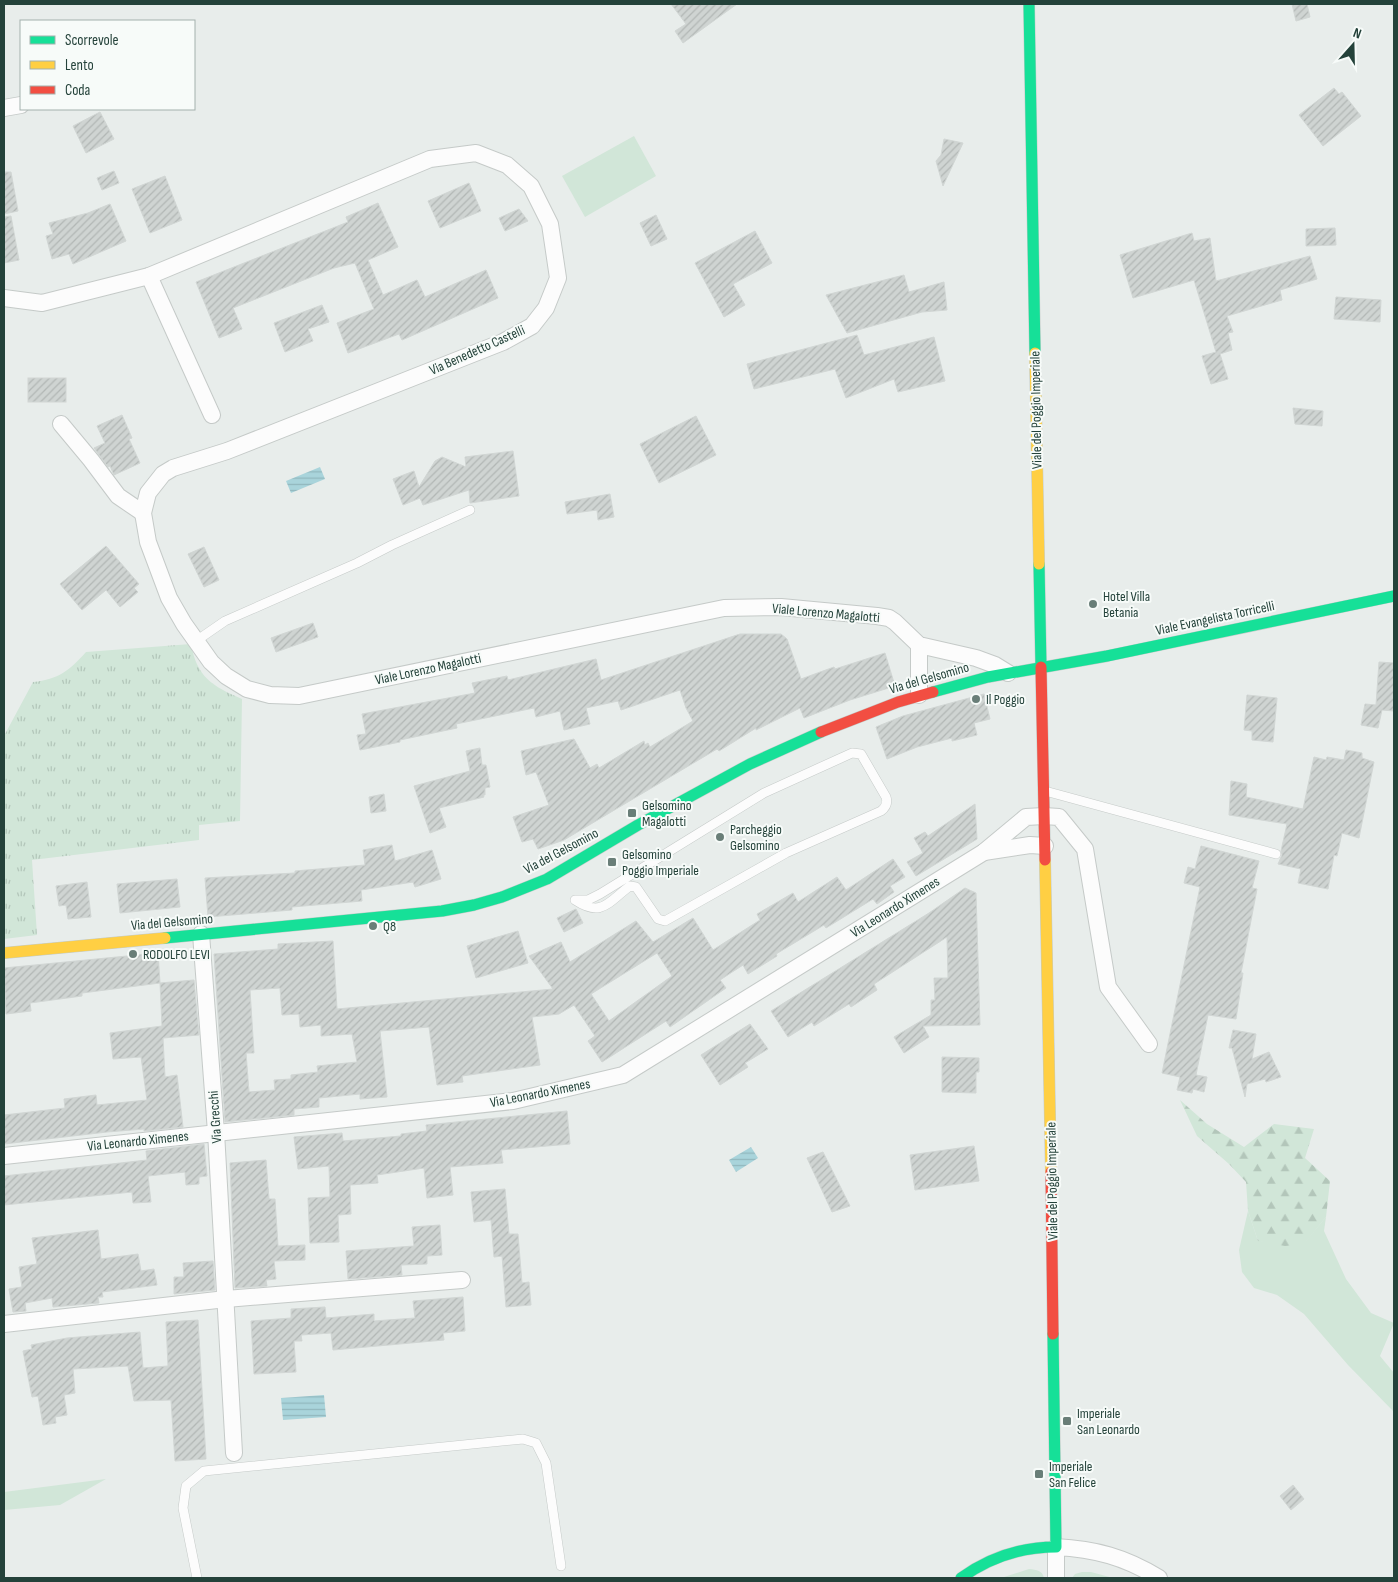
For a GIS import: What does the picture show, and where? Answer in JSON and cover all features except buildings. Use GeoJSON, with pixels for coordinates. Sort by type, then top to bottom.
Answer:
{"type":"FeatureCollection","features":[{"type":"Feature","properties":{"kind":"main road","name":"Viale del Poggio Imperiale"},"geometry":{"type":"LineString","coordinates":[[1029,4],[1042,791],[1045,846],[1051,1139],[1056,1546]]}},
{"type":"Feature","properties":{"kind":"main road","name":"Viale Evangelista Torricelli"},"geometry":{"type":"LineString","coordinates":[[1041,667],[1107,656],[1394,596]]}},
{"type":"Feature","properties":{"kind":"main road","name":"Via del Gelsomino"},"geometry":{"type":"LineString","coordinates":[[4,953],[442,911],[474,905],[502,897],[547,879],[638,825],[750,764],[830,728],[875,710],[919,696],[971,681],[1041,667]]}},
{"type":"Feature","properties":{"kind":"main road"},"geometry":{"type":"LineString","coordinates":[[960,1578],[974,1568],[1000,1555],[1039,1546],[1056,1546]]}},
{"type":"Feature","properties":{"kind":"street"},"geometry":{"type":"LineString","coordinates":[[4,108],[20,105]]}},
{"type":"Feature","properties":{"kind":"street","name":"Via Benedetto Castelli"},"geometry":{"type":"LineString","coordinates":[[4,298],[42,303],[149,276],[430,159],[476,153],[507,164],[531,186],[550,224],[558,278],[546,308],[532,326],[503,342],[227,451]]}},
{"type":"Feature","properties":{"kind":"street"},"geometry":{"type":"LineString","coordinates":[[149,276],[212,415]]}},
{"type":"Feature","properties":{"kind":"street"},"geometry":{"type":"LineString","coordinates":[[61,424],[118,496],[144,513]]}},
{"type":"Feature","properties":{"kind":"street","name":"Viale Lorenzo Magalotti"},"geometry":{"type":"LineString","coordinates":[[227,451],[174,468],[163,474],[148,493],[144,513],[148,542],[169,598],[211,662],[226,676],[247,689],[270,695],[299,696],[724,608],[781,607],[889,618],[919,645]]}},
{"type":"Feature","properties":{"kind":"street"},"geometry":{"type":"LineString","coordinates":[[919,696],[919,645],[976,658],[995,665],[1010,674]]}},
{"type":"Feature","properties":{"kind":"street","name":"Via Leonardo Ximenes"},"geometry":{"type":"LineString","coordinates":[[4,1156],[513,1101],[623,1075],[984,852],[1026,816],[1044,816]]}},
{"type":"Feature","properties":{"kind":"street"},"geometry":{"type":"LineString","coordinates":[[1044,816],[1060,817],[1085,849],[1108,987],[1149,1044]]}},
{"type":"Feature","properties":{"kind":"street","name":"Via Leonardo Ximenes"},"geometry":{"type":"LineString","coordinates":[[984,852],[1030,845],[1045,846]]}},
{"type":"Feature","properties":{"kind":"street","name":"Via Grecchi"},"geometry":{"type":"LineString","coordinates":[[201,934],[216,1132],[234,1453]]}},
{"type":"Feature","properties":{"kind":"street"},"geometry":{"type":"LineString","coordinates":[[4,1324],[226,1299],[462,1280]]}},
{"type":"Feature","properties":{"kind":"street"},"geometry":{"type":"LineString","coordinates":[[1056,1578],[1056,1546],[1102,1552],[1125,1560],[1158,1578]]}},
{"type":"Feature","properties":{"kind":"lane"},"geometry":{"type":"LineString","coordinates":[[196,641],[225,621],[357,563],[470,510]]}},
{"type":"Feature","properties":{"kind":"lane"},"geometry":{"type":"LineString","coordinates":[[852,753],[861,754],[886,797],[888,802],[881,810],[786,853],[665,921],[658,919],[636,887],[630,886],[596,910],[587,908],[575,900],[588,900],[600,894],[764,793],[852,753]]}},
{"type":"Feature","properties":{"kind":"lane"},"geometry":{"type":"LineString","coordinates":[[1042,791],[1276,854]]}},
{"type":"Feature","properties":{"kind":"lane"},"geometry":{"type":"LineString","coordinates":[[198,1578],[183,1508],[186,1486],[204,1471],[523,1439],[536,1443],[546,1463],[561,1566]]}},
{"type":"Feature","properties":{"kind":"green space"},"geometry":{"type":"Polygon","coordinates":[[[634,136],[656,176],[585,217],[562,176],[634,136]]]}},
{"type":"Feature","properties":{"kind":"green space"},"geometry":{"type":"Polygon","coordinates":[[[191,644],[197,665],[207,679],[222,690],[242,699],[240,821],[199,825],[199,840],[32,860],[37,935],[4,939],[4,736],[33,682],[50,679],[63,673],[86,652],[191,644]]]}},
{"type":"Feature","properties":{"kind":"green space"},"geometry":{"type":"Polygon","coordinates":[[[1180,1100],[1207,1124],[1244,1147],[1274,1124],[1314,1129],[1305,1158],[1330,1181],[1326,1217],[1304,1244],[1285,1246],[1258,1241],[1248,1211],[1246,1182],[1197,1136],[1180,1100]]]}},
{"type":"Feature","properties":{"kind":"green space"},"geometry":{"type":"Polygon","coordinates":[[[1248,1211],[1258,1241],[1304,1243],[1326,1217],[1324,1231],[1346,1279],[1371,1313],[1394,1323],[1380,1356],[1394,1373],[1394,1412],[1348,1365],[1304,1314],[1277,1295],[1254,1288],[1242,1272],[1239,1250],[1248,1211]]]}},
{"type":"Feature","properties":{"kind":"green space"},"geometry":{"type":"Polygon","coordinates":[[[106,1479],[60,1505],[4,1510],[4,1492],[106,1479]]]}},
{"type":"Feature","properties":{"kind":"green space"},"geometry":{"type":"Polygon","coordinates":[[[1029,1569],[1037,1570],[1044,1578],[1001,1578],[1029,1569]]]}},
{"type":"Feature","properties":{"kind":"green space"},"geometry":{"type":"Polygon","coordinates":[[[1091,1572],[1113,1578],[1072,1578],[1075,1574],[1091,1572]]]}},
{"type":"Feature","properties":{"kind":"water"},"geometry":{"type":"Polygon","coordinates":[[[320,467],[325,479],[291,493],[286,481],[320,467]]]}},
{"type":"Feature","properties":{"kind":"water"},"geometry":{"type":"Polygon","coordinates":[[[751,1147],[758,1158],[736,1172],[729,1160],[751,1147]]]}},
{"type":"Feature","properties":{"kind":"water"},"geometry":{"type":"Polygon","coordinates":[[[324,1395],[326,1417],[283,1420],[281,1398],[324,1395]]]}},
{"type":"Feature","properties":{"kind":"traffic: fast"},"geometry":{"type":"LineString","coordinates":[[1029,4],[1035,353]]}},
{"type":"Feature","properties":{"kind":"traffic: fast"},"geometry":{"type":"LineString","coordinates":[[1039,564],[1041,667]]}},
{"type":"Feature","properties":{"kind":"traffic: fast"},"geometry":{"type":"LineString","coordinates":[[933,692],[988,677],[1107,656],[1394,596]]}},
{"type":"Feature","properties":{"kind":"traffic: fast"},"geometry":{"type":"LineString","coordinates":[[165,938],[442,911],[502,897],[547,879],[638,825],[750,764],[821,732]]}},
{"type":"Feature","properties":{"kind":"traffic: fast"},"geometry":{"type":"LineString","coordinates":[[961,1578],[983,1564],[1018,1551],[1056,1547],[1053,1334]]}},
{"type":"Feature","properties":{"kind":"traffic: slow"},"geometry":{"type":"LineString","coordinates":[[1035,353],[1039,564]]}},
{"type":"Feature","properties":{"kind":"traffic: slow"},"geometry":{"type":"LineString","coordinates":[[1045,860],[1051,1172]]}},
{"type":"Feature","properties":{"kind":"traffic: slow"},"geometry":{"type":"LineString","coordinates":[[4,953],[165,938]]}},
{"type":"Feature","properties":{"kind":"traffic: jam"},"geometry":{"type":"LineString","coordinates":[[1041,667],[1045,860]]}},
{"type":"Feature","properties":{"kind":"traffic: jam"},"geometry":{"type":"LineString","coordinates":[[821,732],[898,702],[933,692]]}},
{"type":"Feature","properties":{"kind":"traffic: jam"},"geometry":{"type":"LineString","coordinates":[[1051,1172],[1053,1334]]}},
{"type":"Feature","properties":{"kind":"place","name":"Hotel Villa Betania"},"geometry":{"type":"Point","coordinates":[1093,604]}},
{"type":"Feature","properties":{"kind":"place","name":"Il Poggio"},"geometry":{"type":"Point","coordinates":[976,699]}},
{"type":"Feature","properties":{"kind":"place","name":"Gelsomino Magalotti"},"geometry":{"type":"Point","coordinates":[632,813]}},
{"type":"Feature","properties":{"kind":"place","name":"Parcheggio Gelsomino"},"geometry":{"type":"Point","coordinates":[720,837]}},
{"type":"Feature","properties":{"kind":"place","name":"Gelsomino Poggio Imperiale"},"geometry":{"type":"Point","coordinates":[612,862]}},
{"type":"Feature","properties":{"kind":"place","name":"Q8"},"geometry":{"type":"Point","coordinates":[373,926]}},
{"type":"Feature","properties":{"kind":"place","name":"RODOLFO LEVI"},"geometry":{"type":"Point","coordinates":[133,954]}},
{"type":"Feature","properties":{"kind":"place","name":"Imperiale San Leonardo"},"geometry":{"type":"Point","coordinates":[1067,1421]}},
{"type":"Feature","properties":{"kind":"place","name":"Imperiale San Felice"},"geometry":{"type":"Point","coordinates":[1039,1474]}}]}
